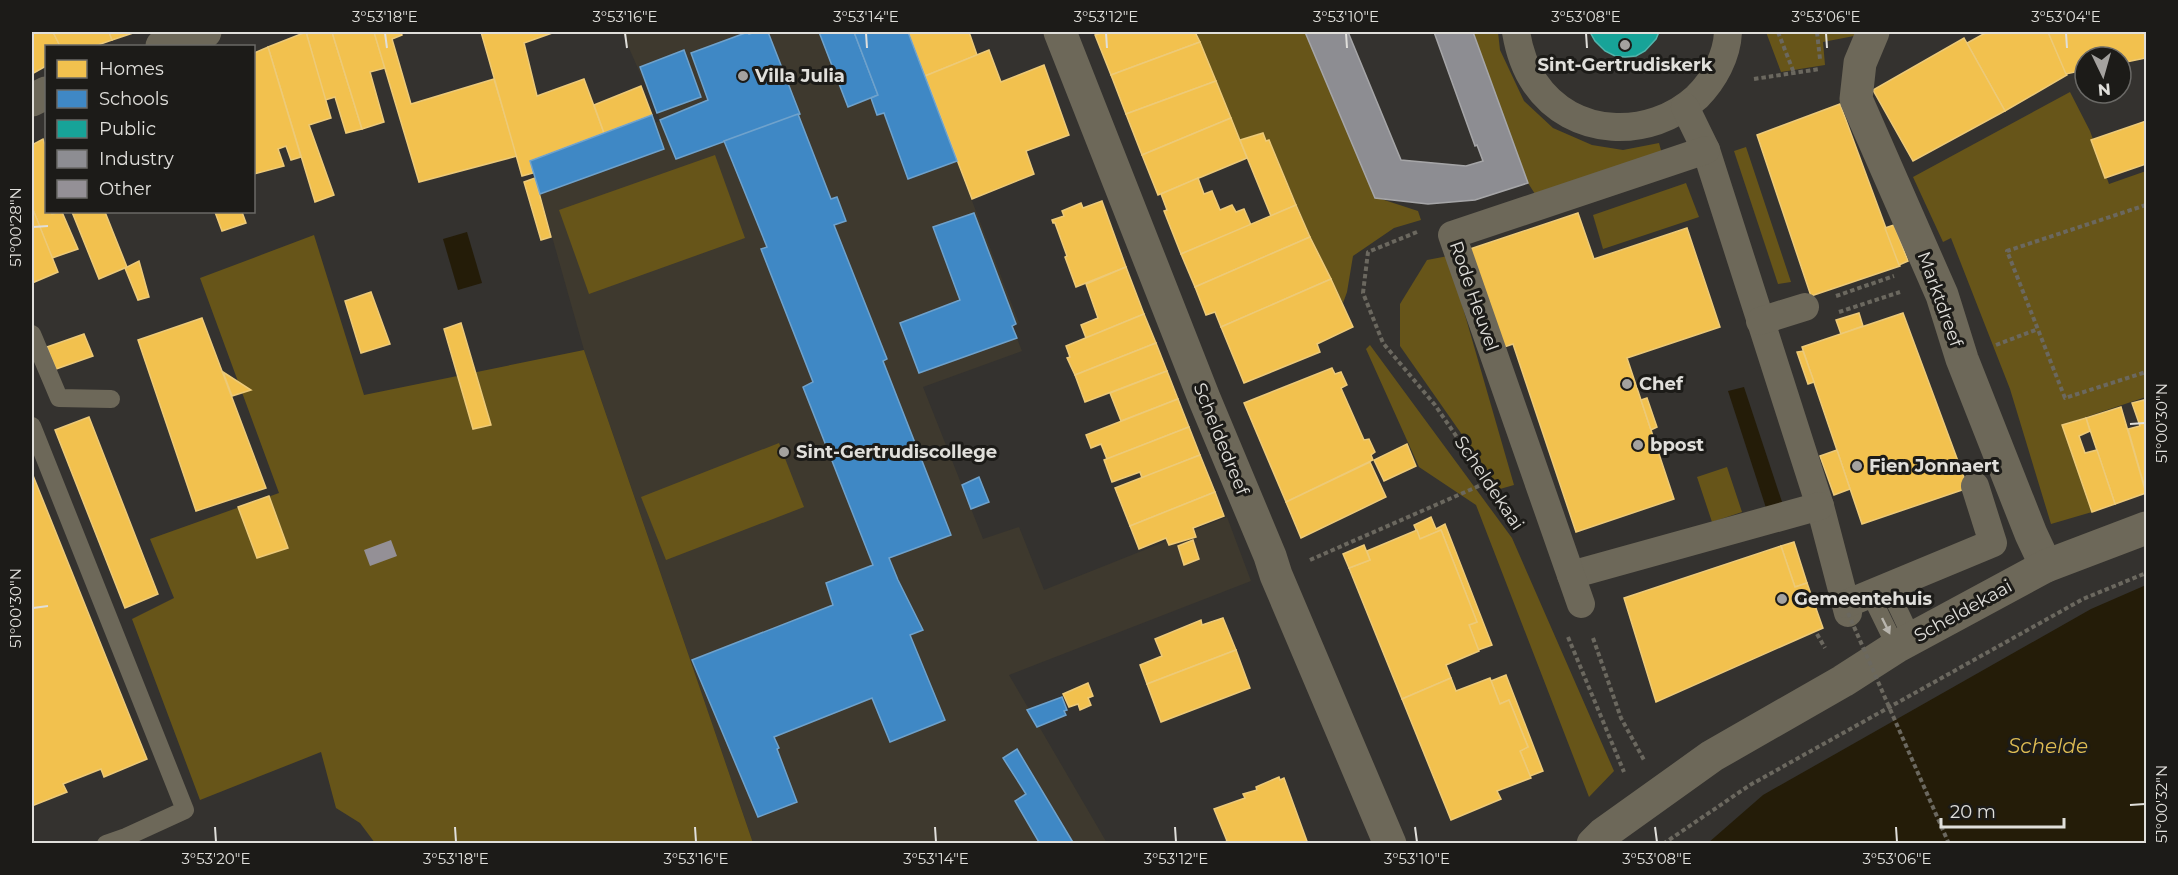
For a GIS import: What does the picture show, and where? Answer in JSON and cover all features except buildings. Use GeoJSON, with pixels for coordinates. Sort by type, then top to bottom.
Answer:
{"type":"FeatureCollection","features":[{"type":"Feature","properties":{"kind":"street"},"geometry":{"type":"LineString","coordinates":[[165,45],[205,32]]}},
{"type":"Feature","properties":{"kind":"street","name":"Scheldedreef"},"geometry":{"type":"LineString","coordinates":[[1060,32],[1276,575],[1390,843]]}},
{"type":"Feature","properties":{"kind":"street"},"geometry":{"type":"LineString","coordinates":[[1516,32],[1522,60],[1536,84],[1555,104],[1579,119],[1606,127],[1633,128],[1660,121],[1685,107],[1705,88],[1720,65],[1728,32]]}},
{"type":"Feature","properties":{"kind":"street","name":"Marktdreef"},"geometry":{"type":"LineString","coordinates":[[1873,32],[1860,63],[1856,99],[1942,295],[1966,370],[2046,566]]}},
{"type":"Feature","properties":{"kind":"street"},"geometry":{"type":"LineString","coordinates":[[1685,107],[1706,150],[1820,506],[1847,609],[1993,543],[1975,486]]}},
{"type":"Feature","properties":{"kind":"street","name":"Rode Heuvel"},"geometry":{"type":"LineString","coordinates":[[1581,604],[1576,574],[1452,235],[1706,150]]}},
{"type":"Feature","properties":{"kind":"street"},"geometry":{"type":"LineString","coordinates":[[1763,329],[1799,317]]}},
{"type":"Feature","properties":{"kind":"street"},"geometry":{"type":"LineString","coordinates":[[1534,438],[1576,574],[1820,506]]}},
{"type":"Feature","properties":{"kind":"street","name":"Scheldekaai"},"geometry":{"type":"LineString","coordinates":[[1593,843],[1712,756],[1904,643],[2046,566],[2146,528]]}},
{"type":"Feature","properties":{"kind":"lane"},"geometry":{"type":"LineString","coordinates":[[32,334],[58,398],[111,399]]}},
{"type":"Feature","properties":{"kind":"lane"},"geometry":{"type":"LineString","coordinates":[[32,426],[185,810],[127,840],[106,843]]}},
{"type":"Feature","properties":{"kind":"lane"},"geometry":{"type":"LineString","coordinates":[[1893,598],[1904,643]]}},
{"type":"Feature","properties":{"kind":"lane"},"geometry":{"type":"LineString","coordinates":[[1875,604],[1904,643]]}},
{"type":"Feature","properties":{"kind":"path"},"geometry":{"type":"LineString","coordinates":[[1762,77],[1794,72],[1778,32]]}},
{"type":"Feature","properties":{"kind":"path"},"geometry":{"type":"LineString","coordinates":[[1817,32],[1821,69]]}},
{"type":"Feature","properties":{"kind":"path"},"geometry":{"type":"LineString","coordinates":[[2146,212],[2145,205],[2007,251],[2066,398],[2146,372]]}},
{"type":"Feature","properties":{"kind":"path","name":"Scheldekaai"},"geometry":{"type":"LineString","coordinates":[[1452,235],[1439,231],[1417,232],[1368,252],[1363,293],[1383,344],[1435,405],[1514,520]]}},
{"type":"Feature","properties":{"kind":"path"},"geometry":{"type":"LineString","coordinates":[[1799,317],[1932,272]]}},
{"type":"Feature","properties":{"kind":"path"},"geometry":{"type":"LineString","coordinates":[[1799,317],[1932,272]]}},
{"type":"Feature","properties":{"kind":"path"},"geometry":{"type":"LineString","coordinates":[[1276,575],[1488,482]]}},
{"type":"Feature","properties":{"kind":"path"},"geometry":{"type":"LineString","coordinates":[[1663,843],[1769,774],[2083,599],[2146,573]]}},
{"type":"Feature","properties":{"kind":"path"},"geometry":{"type":"LineString","coordinates":[[1581,604],[1650,801]]}},
{"type":"Feature","properties":{"kind":"path"},"geometry":{"type":"LineString","coordinates":[[1847,609],[1949,843]]}},
{"type":"Feature","properties":{"kind":"path"},"geometry":{"type":"LineString","coordinates":[[1568,637],[1622,766],[1650,801]]}},
{"type":"Feature","properties":{"kind":"shaded area","name":"Sint-Gertrudiscollege"},"geometry":{"type":"Polygon","coordinates":[[[622,32],[907,32],[1019,323],[1012,326],[1022,351],[923,387],[983,539],[1019,527],[1044,590],[1227,517],[1251,581],[1009,675],[1107,843],[753,843],[584,350],[531,162],[661,121],[622,32]]]}},
{"type":"Feature","properties":{"kind":"shaded area"},"geometry":{"type":"Polygon","coordinates":[[[1196,32],[1305,32],[1375,197],[1418,211],[1421,220],[1394,228],[1353,256],[1343,303],[1310,236],[1269,140],[1266,141],[1262,133],[1240,140],[1196,32]]]}},
{"type":"Feature","properties":{"kind":"shaded area"},"geometry":{"type":"Polygon","coordinates":[[[1473,32],[1498,32],[1500,50],[1524,101],[1553,128],[1592,145],[1623,150],[1659,143],[1662,154],[1535,194],[1528,183],[1473,32]]]}},
{"type":"Feature","properties":{"kind":"shaded area"},"geometry":{"type":"Polygon","coordinates":[[[1766,32],[1856,32],[1854,36],[1823,42],[1825,65],[1781,72],[1766,32]]]}},
{"type":"Feature","properties":{"kind":"shaded area"},"geometry":{"type":"Polygon","coordinates":[[[2070,92],[2073,105],[2077,105],[2090,131],[2109,184],[2146,171],[2146,397],[2062,425],[2092,512],[2051,524],[2010,389],[1951,238],[1943,242],[1913,177],[2070,92]]]}},
{"type":"Feature","properties":{"kind":"shaded area"},"geometry":{"type":"Polygon","coordinates":[[[1746,147],[1791,282],[1778,284],[1734,151],[1746,147]]]}},
{"type":"Feature","properties":{"kind":"shaded area"},"geometry":{"type":"Polygon","coordinates":[[[715,155],[745,238],[589,294],[559,210],[715,155]]]}},
{"type":"Feature","properties":{"kind":"shaded area"},"geometry":{"type":"Polygon","coordinates":[[[1686,183],[1699,217],[1603,249],[1593,215],[1686,183]]]}},
{"type":"Feature","properties":{"kind":"shaded area"},"geometry":{"type":"Polygon","coordinates":[[[314,235],[364,395],[584,350],[753,843],[375,843],[360,823],[336,808],[321,752],[200,800],[132,619],[174,598],[150,539],[279,493],[200,278],[314,235]]]}},
{"type":"Feature","properties":{"kind":"shaded area"},"geometry":{"type":"Polygon","coordinates":[[[1448,256],[1514,485],[1500,489],[1400,346],[1400,304],[1427,260],[1448,256]]]}},
{"type":"Feature","properties":{"kind":"shaded area"},"geometry":{"type":"Polygon","coordinates":[[[1370,345],[1512,538],[1614,771],[1589,797],[1476,505],[1419,467],[1366,349],[1370,345]]]}},
{"type":"Feature","properties":{"kind":"shaded area"},"geometry":{"type":"Polygon","coordinates":[[[779,443],[804,507],[666,560],[641,497],[779,443]]]}},
{"type":"Feature","properties":{"kind":"shaded area"},"geometry":{"type":"Polygon","coordinates":[[[1727,467],[1742,512],[1712,522],[1697,477],[1727,467]]]}},
{"type":"Feature","properties":{"kind":"water"},"geometry":{"type":"Polygon","coordinates":[[[467,232],[482,283],[458,290],[443,239],[467,232]]]}},
{"type":"Feature","properties":{"kind":"water"},"geometry":{"type":"Polygon","coordinates":[[[1744,387],[1784,508],[1768,514],[1728,391],[1744,387]]]}},
{"type":"Feature","properties":{"kind":"water","name":"Schelde"},"geometry":{"type":"Polygon","coordinates":[[[2146,585],[2146,843],[1708,843],[1763,795],[2091,609],[2146,585]]]}},
{"type":"Feature","properties":{"kind":"place","name":"Sint-Gertrudiskerk"},"geometry":{"type":"Point","coordinates":[1625,45]}},
{"type":"Feature","properties":{"kind":"place","name":"Villa Julia"},"geometry":{"type":"Point","coordinates":[743,76]}},
{"type":"Feature","properties":{"kind":"place","name":"Chef"},"geometry":{"type":"Point","coordinates":[1627,384]}},
{"type":"Feature","properties":{"kind":"place","name":"bpost"},"geometry":{"type":"Point","coordinates":[1638,445]}},
{"type":"Feature","properties":{"kind":"place","name":"Sint-Gertrudiscollege"},"geometry":{"type":"Point","coordinates":[784,452]}},
{"type":"Feature","properties":{"kind":"place","name":"Fien Jonnaert"},"geometry":{"type":"Point","coordinates":[1857,466]}},
{"type":"Feature","properties":{"kind":"place","name":"Gemeentehuis"},"geometry":{"type":"Point","coordinates":[1782,599]}}]}
